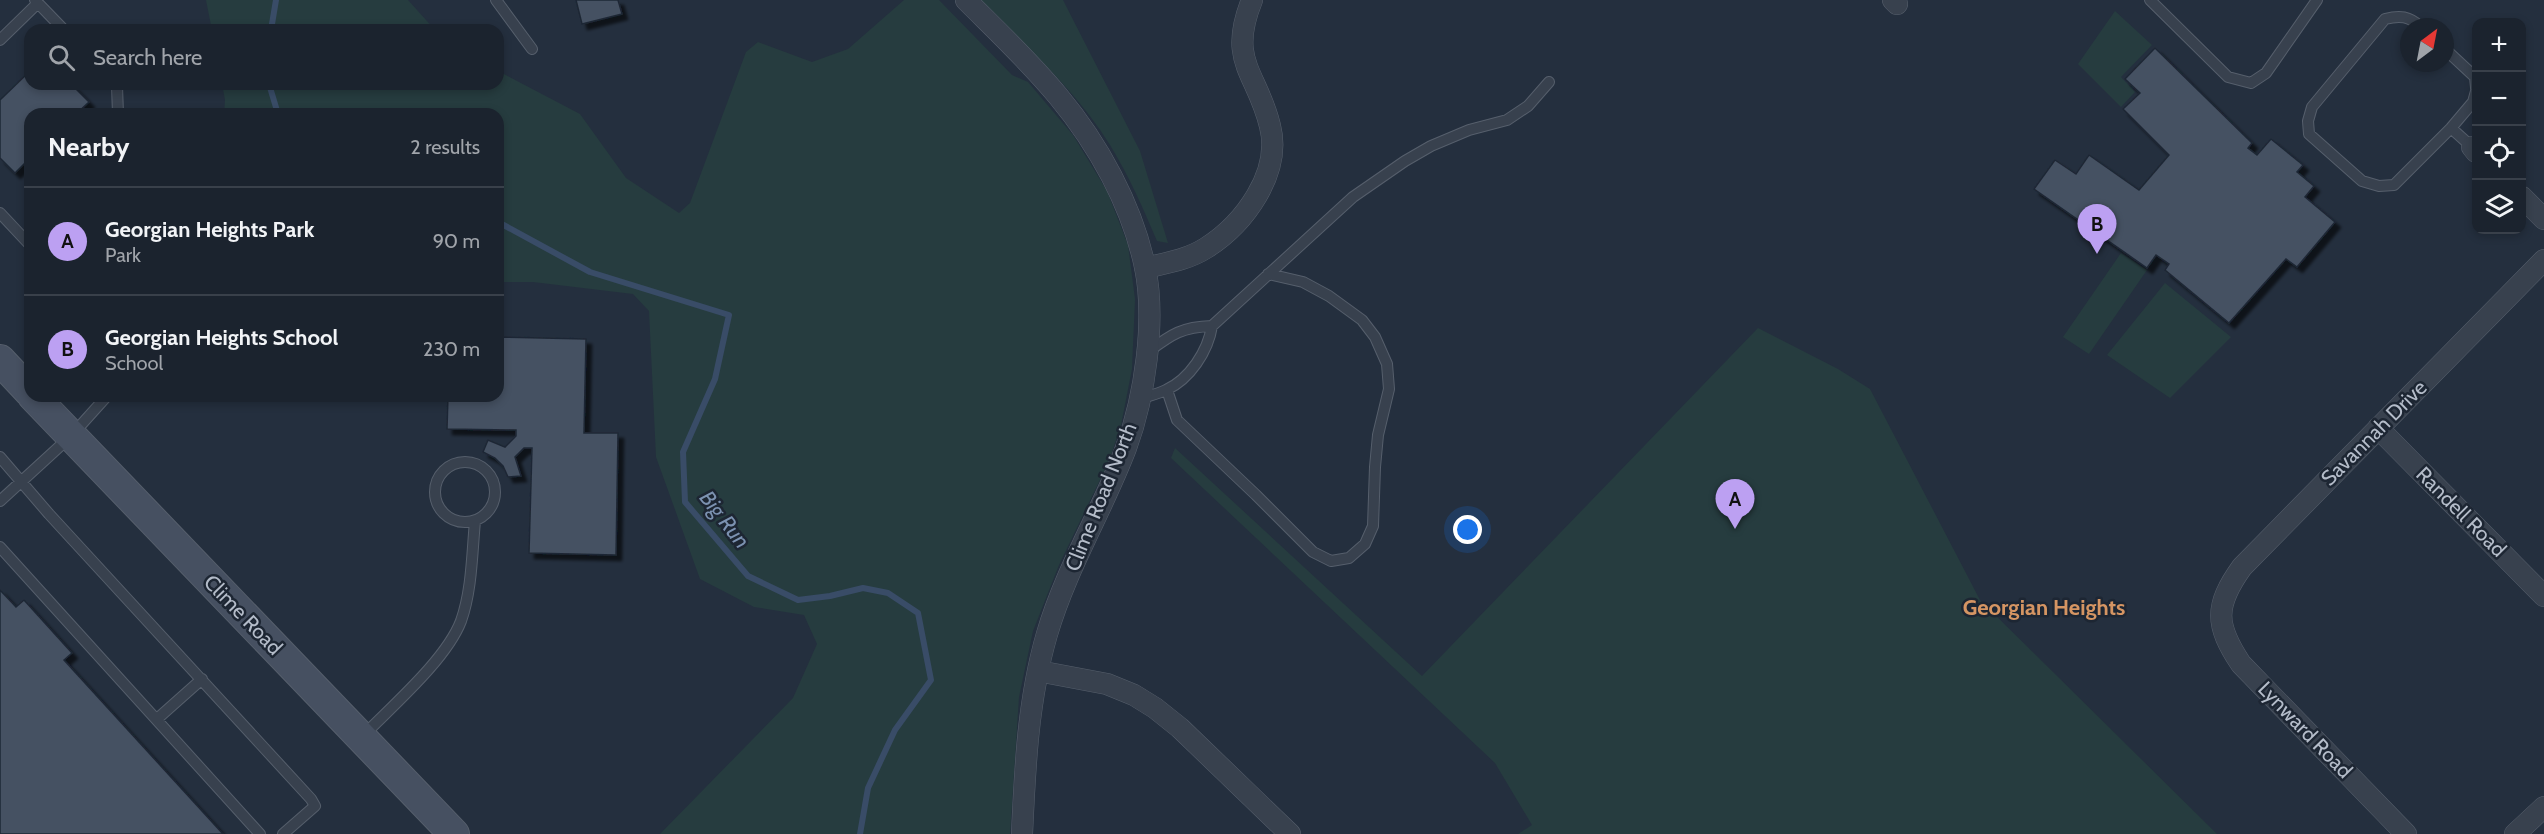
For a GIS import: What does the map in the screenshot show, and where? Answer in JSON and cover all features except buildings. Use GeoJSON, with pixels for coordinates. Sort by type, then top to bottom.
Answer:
{"type":"FeatureCollection","features":[{"type":"Feature","properties":{"kind":"main road"},"geometry":{"type":"LineString","coordinates":[[0,360],[24,386]]}},
{"type":"Feature","properties":{"kind":"main road","name":"Clime Road"},"geometry":{"type":"LineString","coordinates":[[39,402],[454,834]]}},
{"type":"Feature","properties":{"kind":"street","name":"Clime Road North"},"geometry":{"type":"LineString","coordinates":[[966,0],[1030,64],[1083,128],[1117,188],[1133,226],[1145,268],[1149,316],[1144,378],[1127,445],[1061,593],[1047,634],[1026,738],[1022,834]]}},
{"type":"Feature","properties":{"kind":"street"},"geometry":{"type":"LineString","coordinates":[[1145,268],[1179,261],[1206,248],[1233,225],[1257,196],[1269,173],[1272,152],[1271,127],[1244,63],[1242,39],[1245,17],[1252,0]]}},
{"type":"Feature","properties":{"kind":"street"},"geometry":{"type":"LineString","coordinates":[[2526,201],[2544,219]]}},
{"type":"Feature","properties":{"kind":"street","name":"Savannah Drive"},"geometry":{"type":"LineString","coordinates":[[2220,616],[2226,590],[2242,567],[2544,260]]}},
{"type":"Feature","properties":{"kind":"street","name":"Randell Road"},"geometry":{"type":"LineString","coordinates":[[2378,428],[2544,596]]}},
{"type":"Feature","properties":{"kind":"street","name":"Lynward Road"},"geometry":{"type":"LineString","coordinates":[[2220,616],[2226,642],[2241,664],[2406,834]]}},
{"type":"Feature","properties":{"kind":"street"},"geometry":{"type":"LineString","coordinates":[[1038,671],[1120,688],[1155,708],[1180,728],[1290,834]]}},
{"type":"Feature","properties":{"kind":"street"},"geometry":{"type":"LineString","coordinates":[[2516,834],[2544,807]]}},
{"type":"Feature","properties":{"kind":"lane"},"geometry":{"type":"LineString","coordinates":[[496,0],[532,49]]}},
{"type":"Feature","properties":{"kind":"lane"},"geometry":{"type":"LineString","coordinates":[[2150,0],[2228,77],[2251,83],[2266,73],[2317,0]]}},
{"type":"Feature","properties":{"kind":"lane"},"geometry":{"type":"LineString","coordinates":[[0,40],[36,1],[58,24]]}},
{"type":"Feature","properties":{"kind":"lane"},"geometry":{"type":"LineString","coordinates":[[2411,18],[2397,16],[2385,19],[2312,107],[2308,121],[2309,134],[2362,181],[2379,186],[2394,185],[2451,128],[2472,103]]}},
{"type":"Feature","properties":{"kind":"lane"},"geometry":{"type":"LineString","coordinates":[[2454,57],[2472,74]]}},
{"type":"Feature","properties":{"kind":"lane"},"geometry":{"type":"LineString","coordinates":[[1138,400],[1167,390],[1187,375],[1209,342],[1212,326],[1353,197],[1384,175],[1440,142],[1469,130],[1507,120],[1528,106],[1549,82]]}},
{"type":"Feature","properties":{"kind":"lane"},"geometry":{"type":"LineString","coordinates":[[117,90],[118,108]]}},
{"type":"Feature","properties":{"kind":"lane"},"geometry":{"type":"LineString","coordinates":[[2451,128],[2472,148]]}},
{"type":"Feature","properties":{"kind":"lane"},"geometry":{"type":"LineString","coordinates":[[0,213],[24,234]]}},
{"type":"Feature","properties":{"kind":"lane"},"geometry":{"type":"LineString","coordinates":[[1167,390],[1177,420],[1312,552],[1331,561],[1349,558],[1365,544],[1373,525],[1375,467],[1378,435],[1389,389],[1388,364],[1375,338],[1362,320],[1329,296],[1303,282],[1268,274]]}},
{"type":"Feature","properties":{"kind":"lane"},"geometry":{"type":"LineString","coordinates":[[1146,353],[1174,333],[1190,327],[1212,326]]}},
{"type":"Feature","properties":{"kind":"lane"},"geometry":{"type":"LineString","coordinates":[[0,501],[72,436],[103,402]]}},
{"type":"Feature","properties":{"kind":"lane"},"geometry":{"type":"LineString","coordinates":[[0,457],[49,514],[281,765],[315,806],[283,834]]}},
{"type":"Feature","properties":{"kind":"lane"},"geometry":{"type":"LineString","coordinates":[[361,738],[423,675],[445,649],[461,622],[469,581],[475,521],[490,509],[494,500],[493,481],[481,466],[471,462],[451,464],[436,479],[435,500],[439,509],[447,517],[456,521],[475,521]]}},
{"type":"Feature","properties":{"kind":"lane"},"geometry":{"type":"LineString","coordinates":[[0,547],[260,834]]}},
{"type":"Feature","properties":{"kind":"lane"},"geometry":{"type":"LineString","coordinates":[[157,719],[202,680]]}},
{"type":"Feature","properties":{"kind":"green space"},"geometry":{"type":"Polygon","coordinates":[[[206,0],[408,0],[430,24],[211,24],[206,0]]]}},
{"type":"Feature","properties":{"kind":"green space"},"geometry":{"type":"Polygon","coordinates":[[[904,0],[939,0],[1012,75],[1028,82],[1073,135],[1107,191],[1128,245],[1135,299],[1132,369],[1121,425],[1109,461],[1059,565],[1033,631],[1019,697],[1010,834],[660,834],[793,698],[817,644],[804,615],[754,607],[700,579],[656,457],[649,311],[633,294],[533,282],[504,282],[504,108],[224,108],[223,90],[504,90],[504,74],[580,114],[626,178],[679,213],[690,203],[746,52],[758,42],[812,62],[848,49],[904,0]]]}},
{"type":"Feature","properties":{"kind":"green space"},"geometry":{"type":"Polygon","coordinates":[[[980,0],[1063,0],[1140,151],[1168,243],[1157,241],[1117,157],[1082,106],[1049,69],[980,0]]]}},
{"type":"Feature","properties":{"kind":"green space"},"geometry":{"type":"Polygon","coordinates":[[[2115,11],[2152,45],[2121,77],[2135,92],[2121,107],[2078,64],[2115,11]]]}},
{"type":"Feature","properties":{"kind":"green space"},"geometry":{"type":"Polygon","coordinates":[[[2121,253],[2147,270],[2089,354],[2063,337],[2121,253]]]}},
{"type":"Feature","properties":{"kind":"green space"},"geometry":{"type":"Polygon","coordinates":[[[2165,283],[2231,337],[2170,398],[2107,355],[2165,283]]]}},
{"type":"Feature","properties":{"kind":"green space"},"geometry":{"type":"Polygon","coordinates":[[[1758,328],[1838,369],[1870,389],[1980,600],[2217,834],[1518,834],[1532,825],[1495,763],[1171,458],[1175,448],[1422,676],[1758,328]]]}},
{"type":"Feature","properties":{"kind":"waterway","name":"Big Run"},"geometry":{"type":"LineString","coordinates":[[272,24],[276,0]]}},
{"type":"Feature","properties":{"kind":"waterway","name":"Big Run"},"geometry":{"type":"LineString","coordinates":[[271,90],[276,108]]}},
{"type":"Feature","properties":{"kind":"waterway","name":"Big Run"},"geometry":{"type":"LineString","coordinates":[[504,225],[590,272],[729,315],[715,379],[683,452],[685,502],[748,576],[798,600],[830,596],[863,588],[888,593],[918,613],[931,680],[895,730],[868,788],[860,834]]}},
{"type":"Feature","properties":{"kind":"place","name":"Georgian Heights School"},"geometry":{"type":"Point","coordinates":[2097,254]}},
{"type":"Feature","properties":{"kind":"place","name":"Georgian Heights Park"},"geometry":{"type":"Point","coordinates":[1735,529]}},
{"type":"Feature","properties":{"kind":"district","name":"Georgian Heights"},"geometry":{"type":"Point","coordinates":[2044,607]}}]}
